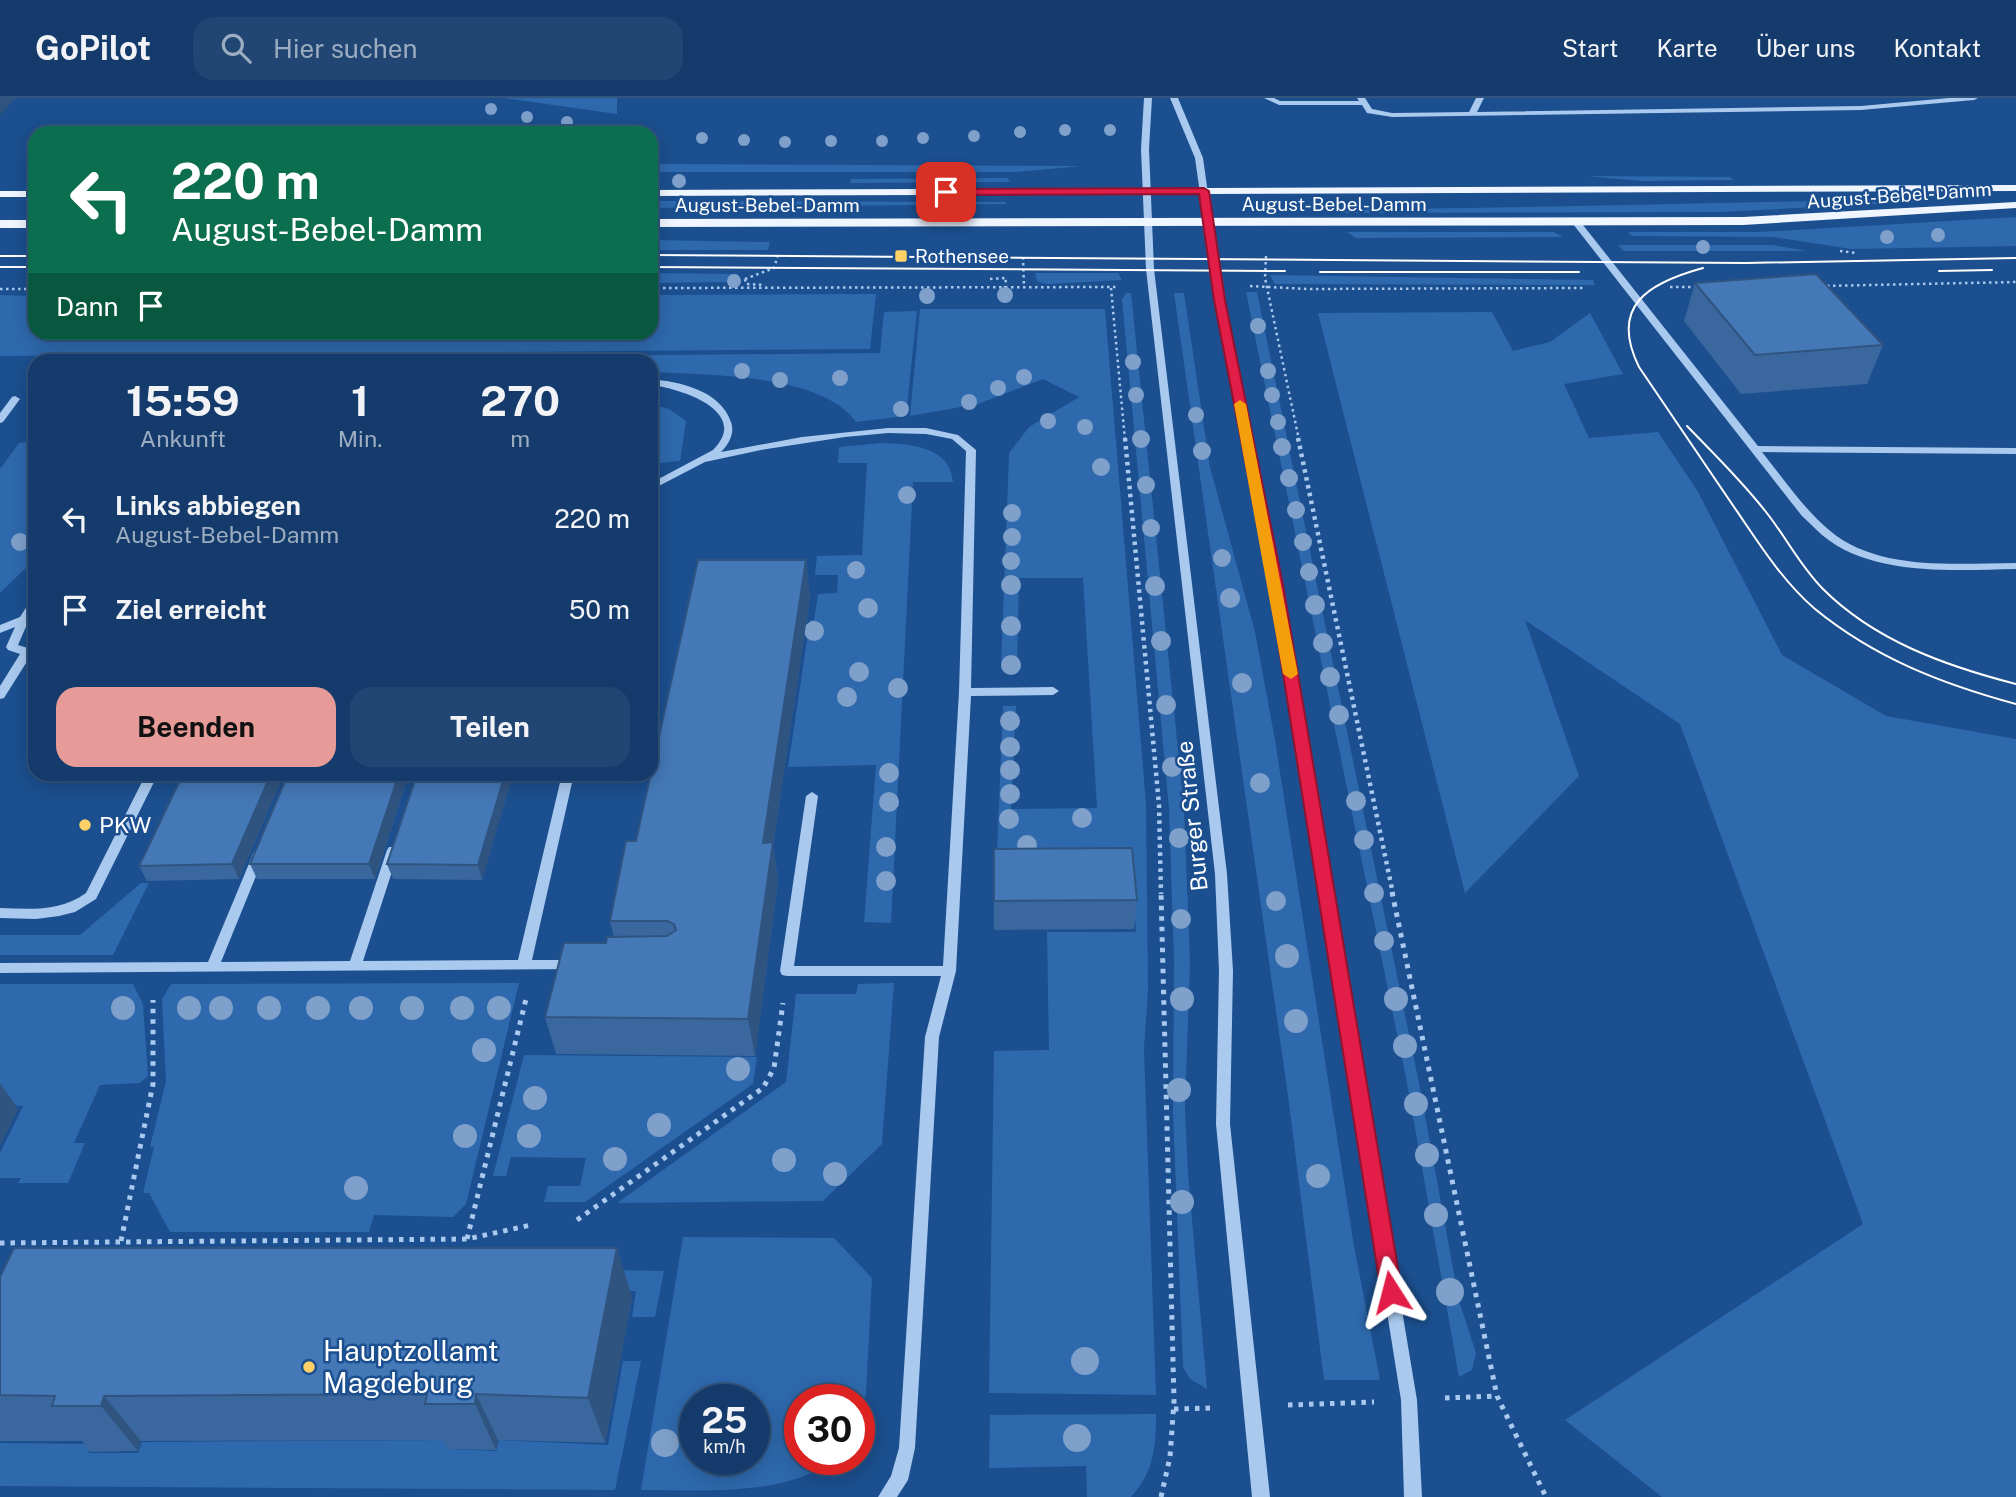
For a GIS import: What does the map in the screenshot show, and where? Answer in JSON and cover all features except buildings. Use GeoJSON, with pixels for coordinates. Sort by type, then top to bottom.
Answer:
{"type":"FeatureCollection","features":[{"type":"Feature","properties":{"kind":"main road","name":"August-Bebel-Damm"},"geometry":{"type":"LineString","coordinates":[[658,192],[2016,188]]}},
{"type":"Feature","properties":{"kind":"main road"},"geometry":{"type":"LineString","coordinates":[[0,194],[28,194]]}},
{"type":"Feature","properties":{"kind":"main road","name":"August-Bebel-Damm"},"geometry":{"type":"LineString","coordinates":[[658,223],[1766,220],[2016,205]]}},
{"type":"Feature","properties":{"kind":"main road"},"geometry":{"type":"LineString","coordinates":[[0,224],[28,223]]}},
{"type":"Feature","properties":{"kind":"street","name":"Burger Straße"},"geometry":{"type":"LineString","coordinates":[[1148,98],[1146,191],[1151,277],[1222,886],[1226,971],[1223,1124],[1261,1497]]}},
{"type":"Feature","properties":{"kind":"street"},"geometry":{"type":"LineString","coordinates":[[1174,98],[1199,158],[1219,300],[1276,585],[1409,1400],[1413,1497]]}},
{"type":"Feature","properties":{"kind":"street"},"geometry":{"type":"LineString","coordinates":[[1268,98],[1279,103],[1362,101],[1370,111],[1385,114],[1861,108],[1974,98]]}},
{"type":"Feature","properties":{"kind":"street"},"geometry":{"type":"LineString","coordinates":[[1472,114],[1480,98]]}},
{"type":"Feature","properties":{"kind":"street"},"geometry":{"type":"LineString","coordinates":[[1611,98],[1613,112]]}},
{"type":"Feature","properties":{"kind":"street"},"geometry":{"type":"LineString","coordinates":[[1721,98],[1725,110]]}},
{"type":"Feature","properties":{"kind":"street"},"geometry":{"type":"LineString","coordinates":[[1850,98],[1861,108]]}},
{"type":"Feature","properties":{"kind":"street"},"geometry":{"type":"LineString","coordinates":[[1576,222],[1814,524],[1834,541],[1875,558],[1918,565],[2016,566]]}},
{"type":"Feature","properties":{"kind":"street"},"geometry":{"type":"LineString","coordinates":[[658,383],[698,394],[724,417],[728,427],[724,444],[705,459],[658,483]]}},
{"type":"Feature","properties":{"kind":"street"},"geometry":{"type":"LineString","coordinates":[[0,399],[15,399],[0,420]]}},
{"type":"Feature","properties":{"kind":"street"},"geometry":{"type":"LineString","coordinates":[[705,459],[815,436],[941,431],[964,440],[971,450],[965,691],[949,971],[932,1037],[907,1448],[896,1487],[887,1497]]}},
{"type":"Feature","properties":{"kind":"street"},"geometry":{"type":"LineString","coordinates":[[1756,449],[2016,451]]}},
{"type":"Feature","properties":{"kind":"street"},"geometry":{"type":"LineString","coordinates":[[0,628],[28,620]]}},
{"type":"Feature","properties":{"kind":"street"},"geometry":{"type":"LineString","coordinates":[[28,622],[12,647],[28,651]]}},
{"type":"Feature","properties":{"kind":"street"},"geometry":{"type":"LineString","coordinates":[[0,695],[28,656]]}},
{"type":"Feature","properties":{"kind":"street"},"geometry":{"type":"LineString","coordinates":[[965,691],[1053,691]]}},
{"type":"Feature","properties":{"kind":"street"},"geometry":{"type":"LineString","coordinates":[[0,913],[60,913],[86,900],[94,891],[149,781]]}},
{"type":"Feature","properties":{"kind":"street"},"geometry":{"type":"LineString","coordinates":[[524,965],[566,781]]}},
{"type":"Feature","properties":{"kind":"street"},"geometry":{"type":"LineString","coordinates":[[812,796],[787,971],[949,971]]}},
{"type":"Feature","properties":{"kind":"street"},"geometry":{"type":"LineString","coordinates":[[212,967],[265,838]]}},
{"type":"Feature","properties":{"kind":"street"},"geometry":{"type":"LineString","coordinates":[[355,966],[397,838]]}},
{"type":"Feature","properties":{"kind":"street"},"geometry":{"type":"LineString","coordinates":[[0,968],[592,965]]}},
{"type":"Feature","properties":{"kind":"path"},"geometry":{"type":"LineString","coordinates":[[768,288],[770,285],[746,284],[745,279],[774,268],[780,249]]}},
{"type":"Feature","properties":{"kind":"path"},"geometry":{"type":"LineString","coordinates":[[1266,256],[1267,286],[1497,1396],[1546,1497]]}},
{"type":"Feature","properties":{"kind":"path"},"geometry":{"type":"LineString","coordinates":[[990,279],[1006,278],[1005,287]]}},
{"type":"Feature","properties":{"kind":"path"},"geometry":{"type":"LineString","coordinates":[[1811,286],[2016,282]]}},
{"type":"Feature","properties":{"kind":"path"},"geometry":{"type":"LineString","coordinates":[[658,288],[1130,286]]}},
{"type":"Feature","properties":{"kind":"path"},"geometry":{"type":"LineString","coordinates":[[1245,286],[1307,289],[1592,288]]}},
{"type":"Feature","properties":{"kind":"path"},"geometry":{"type":"LineString","coordinates":[[1671,287],[1704,287]]}},
{"type":"Feature","properties":{"kind":"path","name":"Burger Straße"},"geometry":{"type":"LineString","coordinates":[[1111,288],[1159,805],[1174,1409],[1171,1457],[1161,1497]]}},
{"type":"Feature","properties":{"kind":"path"},"geometry":{"type":"LineString","coordinates":[[0,289],[28,289]]}},
{"type":"Feature","properties":{"kind":"path"},"geometry":{"type":"LineString","coordinates":[[467,1239],[529,983],[524,965]]}},
{"type":"Feature","properties":{"kind":"path"},"geometry":{"type":"LineString","coordinates":[[121,1241],[153,1084],[153,967]]}},
{"type":"Feature","properties":{"kind":"path"},"geometry":{"type":"LineString","coordinates":[[577,1220],[764,1088],[774,1068],[787,971]]}},
{"type":"Feature","properties":{"kind":"path"},"geometry":{"type":"LineString","coordinates":[[0,1243],[467,1239],[531,1224]]}},
{"type":"Feature","properties":{"kind":"path"},"geometry":{"type":"LineString","coordinates":[[1174,1409],[1497,1396]]}},
{"type":"Feature","properties":{"kind":"shaded area"},"geometry":{"type":"Polygon","coordinates":[[[504,98],[617,98],[617,114],[504,98]]]}},
{"type":"Feature","properties":{"kind":"shaded area"},"geometry":{"type":"Polygon","coordinates":[[[658,164],[1082,166],[1015,172],[658,172],[658,164]]]}},
{"type":"Feature","properties":{"kind":"shaded area"},"geometry":{"type":"Polygon","coordinates":[[[1586,176],[1729,177],[1734,180],[1641,181],[1586,176]]]}},
{"type":"Feature","properties":{"kind":"shaded area"},"geometry":{"type":"Polygon","coordinates":[[[1007,178],[1010,182],[850,183],[851,179],[1007,178]]]}},
{"type":"Feature","properties":{"kind":"shaded area"},"geometry":{"type":"Polygon","coordinates":[[[658,201],[1006,204],[658,208],[658,201]]]}},
{"type":"Feature","properties":{"kind":"shaded area"},"geometry":{"type":"Polygon","coordinates":[[[1915,202],[1720,212],[1340,213],[1339,209],[1483,208],[1915,202]]]}},
{"type":"Feature","properties":{"kind":"shaded area"},"geometry":{"type":"Polygon","coordinates":[[[2016,217],[2016,246],[1851,249],[1773,237],[1632,236],[1628,232],[1760,232],[2016,217]]]}},
{"type":"Feature","properties":{"kind":"shaded area"},"geometry":{"type":"Polygon","coordinates":[[[1347,232],[1554,232],[1563,237],[1356,238],[1347,232]]]}},
{"type":"Feature","properties":{"kind":"shaded area"},"geometry":{"type":"Polygon","coordinates":[[[658,240],[770,242],[768,250],[658,250],[658,240]]]}},
{"type":"Feature","properties":{"kind":"shaded area"},"geometry":{"type":"Polygon","coordinates":[[[1618,245],[1772,245],[1807,251],[1624,251],[1618,245]]]}},
{"type":"Feature","properties":{"kind":"shaded area"},"geometry":{"type":"Polygon","coordinates":[[[658,273],[738,274],[738,282],[658,283],[658,273]]]}},
{"type":"Feature","properties":{"kind":"shaded area"},"geometry":{"type":"Polygon","coordinates":[[[1035,273],[1118,273],[1122,280],[1047,284],[1037,281],[1035,273]]]}},
{"type":"Feature","properties":{"kind":"shaded area"},"geometry":{"type":"Polygon","coordinates":[[[1270,275],[1593,280],[1595,285],[1275,284],[1270,275]]]}},
{"type":"Feature","properties":{"kind":"shaded area"},"geometry":{"type":"Polygon","coordinates":[[[1246,292],[1257,292],[1419,1083],[1459,1301],[1476,1353],[1472,1370],[1459,1377],[1407,1083],[1246,292]]]}},
{"type":"Feature","properties":{"kind":"shaded area"},"geometry":{"type":"Polygon","coordinates":[[[1126,293],[1131,293],[1184,808],[1190,961],[1185,1109],[1188,1174],[1207,1389],[1190,1379],[1183,1367],[1173,1112],[1174,959],[1169,809],[1122,299],[1126,293]]]}},
{"type":"Feature","properties":{"kind":"shaded area"},"geometry":{"type":"Polygon","coordinates":[[[1174,293],[1184,293],[1210,467],[1255,632],[1275,740],[1354,1246],[1380,1380],[1324,1380],[1288,1096],[1174,293]]]}},
{"type":"Feature","properties":{"kind":"shaded area"},"geometry":{"type":"Polygon","coordinates":[[[876,294],[870,349],[0,356],[0,295],[28,296],[28,340],[658,340],[658,295],[876,294]]]}},
{"type":"Feature","properties":{"kind":"shaded area"},"geometry":{"type":"Polygon","coordinates":[[[920,309],[1105,309],[1146,804],[1148,990],[1144,1048],[1156,1395],[989,1393],[994,1051],[1049,1050],[1047,932],[1136,932],[1132,875],[996,876],[1003,706],[1016,706],[1011,809],[1097,808],[1083,578],[1019,578],[1017,670],[1001,669],[1009,453],[1029,427],[1079,397],[1043,379],[978,404],[910,416],[920,309]]]}},
{"type":"Feature","properties":{"kind":"shaded area"},"geometry":{"type":"Polygon","coordinates":[[[917,311],[906,416],[856,422],[840,406],[817,394],[790,385],[731,376],[658,372],[658,355],[880,353],[884,312],[917,311]]]}},
{"type":"Feature","properties":{"kind":"shaded area"},"geometry":{"type":"Polygon","coordinates":[[[1492,312],[1513,351],[1550,342],[1590,313],[1623,374],[1564,384],[1589,438],[1658,432],[1697,490],[1782,655],[1886,716],[2016,739],[2016,1497],[1662,1497],[1565,1420],[1863,1224],[1680,724],[1525,620],[1579,776],[1465,893],[1318,313],[1492,312]]]}},
{"type":"Feature","properties":{"kind":"shaded area"},"geometry":{"type":"Polygon","coordinates":[[[658,406],[669,409],[686,421],[680,461],[658,463],[658,406]]]}},
{"type":"Feature","properties":{"kind":"shaded area"},"geometry":{"type":"Polygon","coordinates":[[[28,442],[28,566],[0,593],[0,469],[19,443],[28,442]]]}},
{"type":"Feature","properties":{"kind":"shaded area"},"geometry":{"type":"Polygon","coordinates":[[[882,443],[916,446],[937,454],[945,461],[953,482],[913,482],[891,923],[864,922],[876,765],[788,767],[810,620],[814,620],[818,594],[837,593],[838,575],[815,575],[817,556],[862,555],[867,463],[838,463],[839,447],[882,443]]]}},
{"type":"Feature","properties":{"kind":"shaded area"},"geometry":{"type":"Polygon","coordinates":[[[141,883],[149,883],[113,955],[0,955],[0,935],[80,935],[141,883]]]}},
{"type":"Feature","properties":{"kind":"shaded area"},"geometry":{"type":"Polygon","coordinates":[[[519,983],[466,1204],[453,1217],[374,1215],[369,1232],[170,1232],[149,1193],[143,1193],[154,1147],[150,1147],[166,1081],[162,999],[171,984],[519,983]]]}},
{"type":"Feature","properties":{"kind":"shaded area"},"geometry":{"type":"Polygon","coordinates":[[[894,983],[882,1144],[823,1201],[617,1203],[786,1082],[796,994],[856,994],[858,984],[894,983]]]}},
{"type":"Feature","properties":{"kind":"shaded area"},"geometry":{"type":"Polygon","coordinates":[[[0,984],[133,984],[143,1004],[148,1076],[140,1083],[100,1085],[74,1143],[85,1143],[68,1183],[18,1183],[21,1178],[0,1178],[0,1153],[23,1106],[0,1105],[0,984]]]}},
{"type":"Feature","properties":{"kind":"shaded area"},"geometry":{"type":"Polygon","coordinates":[[[524,1055],[757,1057],[753,1084],[585,1202],[544,1202],[548,1186],[580,1186],[586,1158],[511,1157],[506,1176],[493,1176],[524,1055]]]}},
{"type":"Feature","properties":{"kind":"shaded area"},"geometry":{"type":"Polygon","coordinates":[[[683,1237],[834,1238],[872,1278],[866,1384],[784,1384],[784,1475],[805,1475],[767,1486],[716,1490],[641,1490],[683,1237]]]}},
{"type":"Feature","properties":{"kind":"shaded area"},"geometry":{"type":"Polygon","coordinates":[[[566,1269],[664,1271],[655,1317],[632,1317],[636,1291],[545,1291],[566,1269]]]}},
{"type":"Feature","properties":{"kind":"shaded area"},"geometry":{"type":"Polygon","coordinates":[[[623,1361],[641,1361],[615,1490],[0,1486],[0,1443],[91,1444],[89,1453],[138,1453],[142,1442],[450,1440],[447,1449],[496,1451],[499,1440],[608,1445],[623,1361]]]}},
{"type":"Feature","properties":{"kind":"shaded area"},"geometry":{"type":"Polygon","coordinates":[[[1156,1414],[1149,1468],[1131,1497],[1087,1497],[1086,1466],[989,1468],[990,1415],[1156,1414]]]}},
{"type":"Feature","properties":{"kind":"tram line"},"geometry":{"type":"LineString","coordinates":[[658,255],[1746,263],[2016,258]]}},
{"type":"Feature","properties":{"kind":"tram line"},"geometry":{"type":"LineString","coordinates":[[0,256],[28,256]]}},
{"type":"Feature","properties":{"kind":"tram line"},"geometry":{"type":"LineString","coordinates":[[0,267],[28,267]]}},
{"type":"Feature","properties":{"kind":"tram line"},"geometry":{"type":"LineString","coordinates":[[658,267],[1285,271]]}},
{"type":"Feature","properties":{"kind":"tram line"},"geometry":{"type":"LineString","coordinates":[[1703,268],[1666,281],[1639,300],[1632,313],[1629,328],[1631,346],[1639,367],[1770,559],[1815,609],[1861,642],[1936,678],[2016,704]]}},
{"type":"Feature","properties":{"kind":"tram line"},"geometry":{"type":"LineString","coordinates":[[1939,271],[1992,270]]}},
{"type":"Feature","properties":{"kind":"tram line"},"geometry":{"type":"LineString","coordinates":[[1320,272],[1579,272]]}},
{"type":"Feature","properties":{"kind":"tram line"},"geometry":{"type":"LineString","coordinates":[[1687,426],[1747,489],[1815,580],[1843,607],[1888,637],[1913,649],[1964,669],[2016,684]]}},
{"type":"Feature","properties":{"kind":"slow traffic"},"geometry":{"type":"LineString","coordinates":[[1240,404],[1291,674]]}},
{"type":"Feature","properties":{"kind":"place","name":"Rothensee"},"geometry":{"type":"Point","coordinates":[901,256]}},
{"type":"Feature","properties":{"kind":"place","name":"PKW"},"geometry":{"type":"Point","coordinates":[85,825]}},
{"type":"Feature","properties":{"kind":"place","name":"Hauptzollamt Magdeburg"},"geometry":{"type":"Point","coordinates":[309,1367]}},
{"type":"Feature","properties":{"kind":"route"},"geometry":{"type":"LineString","coordinates":[[946,192],[1204,191],[1219,300],[1276,585],[1391,1292]]}}]}
